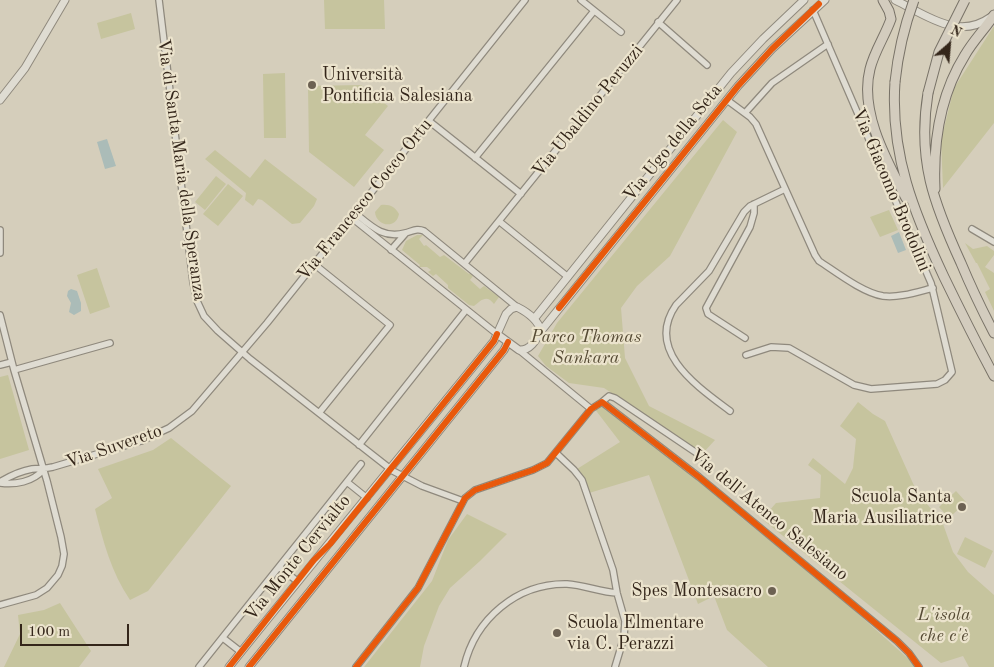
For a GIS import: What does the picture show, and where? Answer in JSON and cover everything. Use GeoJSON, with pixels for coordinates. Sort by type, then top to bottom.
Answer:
{"type":"FeatureCollection","features":[{"type":"Feature","properties":{"kind":"main road"},"geometry":{"type":"LineString","coordinates":[[883,0],[890,11],[891,19],[870,68],[867,90],[868,106],[872,122],[885,153],[907,200],[920,222]]}},
{"type":"Feature","properties":{"kind":"main road"},"geometry":{"type":"LineString","coordinates":[[914,0],[903,34],[895,82],[894,120],[901,165],[920,222],[952,293],[994,376]]}},
{"type":"Feature","properties":{"kind":"main road"},"geometry":{"type":"LineString","coordinates":[[964,0],[939,52],[928,94],[924,143],[928,177],[936,204],[955,252],[994,333]]}},
{"type":"Feature","properties":{"kind":"main road"},"geometry":{"type":"LineString","coordinates":[[936,204],[935,180],[938,137],[945,97],[964,56],[994,15]]}},
{"type":"Feature","properties":{"kind":"street"},"geometry":{"type":"LineString","coordinates":[[0,100],[25,68],[65,0]]}},
{"type":"Feature","properties":{"kind":"street","name":"Via di Santa Maria della Speranza"},"geometry":{"type":"LineString","coordinates":[[158,0],[195,295],[200,310],[206,319],[242,352],[390,469],[429,488],[463,501]]}},
{"type":"Feature","properties":{"kind":"street","name":"Via Francesco Cocco Ortu"},"geometry":{"type":"LineString","coordinates":[[242,352],[525,0]]}},
{"type":"Feature","properties":{"kind":"street"},"geometry":{"type":"LineString","coordinates":[[581,0],[621,32]]}},
{"type":"Feature","properties":{"kind":"street","name":"Via Ubaldino Peruzzi"},"geometry":{"type":"LineString","coordinates":[[466,264],[677,0]]}},
{"type":"Feature","properties":{"kind":"street","name":"Via Ugo della Seta"},"geometry":{"type":"LineString","coordinates":[[534,319],[731,73],[804,0]]}},
{"type":"Feature","properties":{"kind":"street"},"geometry":{"type":"LineString","coordinates":[[895,0],[953,27],[975,25],[986,21],[994,15]]}},
{"type":"Feature","properties":{"kind":"street","name":"Via Ugo della Seta"},"geometry":{"type":"LineString","coordinates":[[541,331],[727,100],[772,49],[820,3]]}},
{"type":"Feature","properties":{"kind":"street","name":"Via Giacomo Brodolini"},"geometry":{"type":"LineString","coordinates":[[746,355],[771,347],[789,348],[854,385],[866,388],[937,384],[943,382],[952,372],[933,288],[828,44],[820,3]]}},
{"type":"Feature","properties":{"kind":"street"},"geometry":{"type":"LineString","coordinates":[[475,158],[594,10]]}},
{"type":"Feature","properties":{"kind":"street"},"geometry":{"type":"LineString","coordinates":[[658,22],[706,65]]}},
{"type":"Feature","properties":{"kind":"street"},"geometry":{"type":"LineString","coordinates":[[745,113],[772,83],[828,44]]}},
{"type":"Feature","properties":{"kind":"street"},"geometry":{"type":"LineString","coordinates":[[727,100],[745,113],[758,127],[819,261],[856,284],[879,295],[901,295],[933,288]]}},
{"type":"Feature","properties":{"kind":"street"},"geometry":{"type":"LineString","coordinates":[[429,121],[522,194]]}},
{"type":"Feature","properties":{"kind":"street"},"geometry":{"type":"LineString","coordinates":[[730,411],[696,386],[674,361],[669,349],[667,328],[672,311],[709,271],[744,212],[754,204],[785,188]]}},
{"type":"Feature","properties":{"kind":"street"},"geometry":{"type":"LineString","coordinates":[[745,338],[708,314],[706,308],[750,228],[754,204]]}},
{"type":"Feature","properties":{"kind":"street"},"geometry":{"type":"LineString","coordinates":[[353,215],[383,234],[407,233],[418,229],[424,231],[534,319],[541,331],[531,346],[524,350],[519,350]]}},
{"type":"Feature","properties":{"kind":"street"},"geometry":{"type":"LineString","coordinates":[[353,215],[391,250],[592,408]]}},
{"type":"Feature","properties":{"kind":"street"},"geometry":{"type":"LineString","coordinates":[[500,222],[568,277]]}},
{"type":"Feature","properties":{"kind":"street"},"geometry":{"type":"LineString","coordinates":[[972,229],[994,242]]}},
{"type":"Feature","properties":{"kind":"street"},"geometry":{"type":"LineString","coordinates":[[0,230],[0,253]]}},
{"type":"Feature","properties":{"kind":"street"},"geometry":{"type":"LineString","coordinates":[[391,250],[407,233]]}},
{"type":"Feature","properties":{"kind":"street"},"geometry":{"type":"LineString","coordinates":[[314,264],[390,325],[319,413]]}},
{"type":"Feature","properties":{"kind":"street"},"geometry":{"type":"LineString","coordinates":[[497,334],[506,314],[511,309],[517,307]]}},
{"type":"Feature","properties":{"kind":"street"},"geometry":{"type":"LineString","coordinates":[[358,445],[466,310]]}},
{"type":"Feature","properties":{"kind":"street"},"geometry":{"type":"LineString","coordinates":[[0,317],[44,470],[64,554],[62,566],[53,582],[42,592],[0,605]]}},
{"type":"Feature","properties":{"kind":"street","name":"Via Monte Cervialto"},"geometry":{"type":"LineString","coordinates":[[229,667],[297,581],[368,498],[494,341],[497,334]]}},
{"type":"Feature","properties":{"kind":"street","name":"Via Monte Cervialto"},"geometry":{"type":"LineString","coordinates":[[249,667],[504,350],[508,342]]}},
{"type":"Feature","properties":{"kind":"street"},"geometry":{"type":"LineString","coordinates":[[14,370],[110,343]]}},
{"type":"Feature","properties":{"kind":"street","name":"Via Suvereto"},"geometry":{"type":"LineString","coordinates":[[0,483],[15,474],[30,469],[44,470],[136,443],[165,430],[183,418],[197,405],[242,352]]}},
{"type":"Feature","properties":{"kind":"street"},"geometry":{"type":"LineString","coordinates":[[0,366],[12,362]]}},
{"type":"Feature","properties":{"kind":"street"},"geometry":{"type":"LineString","coordinates":[[356,667],[418,588],[463,501],[475,490],[539,468],[550,461],[592,408],[609,396],[615,398],[704,458]]}},
{"type":"Feature","properties":{"kind":"street","name":"Via dell'Ateneo Salesiano"},"geometry":{"type":"LineString","coordinates":[[602,402],[699,477],[899,643],[919,667]]}},
{"type":"Feature","properties":{"kind":"street"},"geometry":{"type":"LineString","coordinates":[[556,453],[582,480],[613,570],[625,625],[615,667]]}},
{"type":"Feature","properties":{"kind":"street","name":"Via Monte Cervialto"},"geometry":{"type":"LineString","coordinates":[[199,667],[361,464]]}},
{"type":"Feature","properties":{"kind":"street","name":"Via Suvereto"},"geometry":{"type":"LineString","coordinates":[[0,483],[17,483],[36,476],[44,470]]}},
{"type":"Feature","properties":{"kind":"street","name":"Via Monte Cervialto"},"geometry":{"type":"LineString","coordinates":[[347,482],[368,498]]}},
{"type":"Feature","properties":{"kind":"street","name":"Via Monte Cervialto"},"geometry":{"type":"LineString","coordinates":[[279,567],[297,581]]}},
{"type":"Feature","properties":{"kind":"street"},"geometry":{"type":"LineString","coordinates":[[464,667],[474,639],[489,618],[503,604],[522,594],[537,588],[566,584],[617,593]]}},
{"type":"Feature","properties":{"kind":"street"},"geometry":{"type":"LineString","coordinates":[[223,638],[241,652]]}},
{"type":"Feature","properties":{"kind":"green space"},"geometry":{"type":"Polygon","coordinates":[[[324,0],[384,0],[385,29],[325,29],[324,0]]]}},
{"type":"Feature","properties":{"kind":"green space"},"geometry":{"type":"Polygon","coordinates":[[[131,13],[135,29],[101,39],[97,23],[131,13]]]}},
{"type":"Feature","properties":{"kind":"green space"},"geometry":{"type":"Polygon","coordinates":[[[994,26],[994,123],[943,188],[941,140],[954,88],[994,26]]]}},
{"type":"Feature","properties":{"kind":"green space"},"geometry":{"type":"Polygon","coordinates":[[[285,73],[286,138],[264,138],[263,74],[285,73]]]}},
{"type":"Feature","properties":{"kind":"green space"},"geometry":{"type":"Polygon","coordinates":[[[361,85],[388,106],[365,135],[384,150],[354,187],[309,152],[308,86],[361,85]]]}},
{"type":"Feature","properties":{"kind":"green space","name":"Parco Thomas Sankara"},"geometry":{"type":"Polygon","coordinates":[[[723,120],[737,132],[670,256],[637,286],[621,308],[625,358],[649,406],[715,440],[703,453],[604,388],[569,383],[546,366],[538,356],[557,323],[723,120]]]}},
{"type":"Feature","properties":{"kind":"green space"},"geometry":{"type":"Polygon","coordinates":[[[215,150],[250,178],[265,159],[317,199],[314,206],[300,223],[292,224],[262,200],[258,199],[253,206],[245,200],[246,193],[205,159],[215,150]]]}},
{"type":"Feature","properties":{"kind":"green space"},"geometry":{"type":"Polygon","coordinates":[[[216,176],[226,184],[205,210],[195,202],[216,176]]]}},
{"type":"Feature","properties":{"kind":"green space"},"geometry":{"type":"Polygon","coordinates":[[[228,184],[243,196],[218,226],[203,214],[228,184]]]}},
{"type":"Feature","properties":{"kind":"green space"},"geometry":{"type":"Polygon","coordinates":[[[381,205],[394,208],[399,214],[394,222],[390,224],[382,223],[376,217],[375,212],[381,205]]]}},
{"type":"Feature","properties":{"kind":"green space"},"geometry":{"type":"Polygon","coordinates":[[[889,210],[898,230],[880,237],[870,217],[889,210]]]}},
{"type":"Feature","properties":{"kind":"green space"},"geometry":{"type":"Polygon","coordinates":[[[417,235],[423,235],[419,239],[424,246],[426,245],[440,257],[444,255],[470,273],[473,276],[470,280],[480,289],[484,286],[499,297],[494,304],[489,299],[486,299],[474,306],[469,305],[448,288],[448,285],[436,274],[433,276],[428,272],[431,270],[427,267],[419,267],[420,265],[402,250],[406,241],[417,235]]]}},
{"type":"Feature","properties":{"kind":"green space"},"geometry":{"type":"Polygon","coordinates":[[[965,243],[973,249],[987,246],[994,251],[994,255],[985,267],[994,273],[994,311],[985,292],[990,289],[965,243]]]}},
{"type":"Feature","properties":{"kind":"green space"},"geometry":{"type":"Polygon","coordinates":[[[97,268],[110,307],[90,314],[77,275],[97,268]]]}},
{"type":"Feature","properties":{"kind":"green space"},"geometry":{"type":"Polygon","coordinates":[[[8,375],[29,450],[0,459],[0,377],[8,375]]]}},
{"type":"Feature","properties":{"kind":"green space","name":"L'isola che c'è"},"geometry":{"type":"Polygon","coordinates":[[[858,402],[885,421],[916,490],[943,524],[953,552],[968,572],[994,595],[994,667],[969,667],[963,656],[941,663],[762,519],[776,503],[820,498],[821,475],[808,465],[813,458],[845,484],[853,468],[856,439],[840,426],[858,402]]]}},
{"type":"Feature","properties":{"kind":"green space","name":"Spes Montesacro"},"geometry":{"type":"Polygon","coordinates":[[[601,404],[693,474],[743,519],[827,586],[916,667],[768,667],[727,630],[714,596],[698,604],[649,475],[589,493],[577,469],[620,442],[594,408],[601,404]]]}},
{"type":"Feature","properties":{"kind":"green space"},"geometry":{"type":"Polygon","coordinates":[[[171,438],[231,486],[148,591],[130,600],[113,567],[95,509],[112,498],[98,469],[153,450],[171,438]]]}},
{"type":"Feature","properties":{"kind":"green space"},"geometry":{"type":"Polygon","coordinates":[[[956,491],[966,502],[949,518],[939,507],[956,491]]]}},
{"type":"Feature","properties":{"kind":"green space"},"geometry":{"type":"Polygon","coordinates":[[[467,514],[507,534],[450,588],[439,606],[424,646],[420,667],[364,667],[432,581],[448,540],[467,514]]]}},
{"type":"Feature","properties":{"kind":"green space"},"geometry":{"type":"Polygon","coordinates":[[[965,537],[993,551],[985,568],[957,554],[965,537]]]}},
{"type":"Feature","properties":{"kind":"green space"},"geometry":{"type":"Polygon","coordinates":[[[60,603],[91,651],[79,667],[4,667],[20,634],[18,615],[44,610],[60,603]]]}},
{"type":"Feature","properties":{"kind":"shaded area"},"geometry":{"type":"Polygon","coordinates":[[[107,139],[116,166],[105,169],[97,142],[107,139]]]}},
{"type":"Feature","properties":{"kind":"shaded area"},"geometry":{"type":"Polygon","coordinates":[[[899,232],[906,250],[898,253],[891,236],[899,232]]]}},
{"type":"Feature","properties":{"kind":"shaded area"},"geometry":{"type":"Polygon","coordinates":[[[71,289],[77,291],[81,303],[81,311],[74,315],[69,312],[71,303],[67,296],[68,291],[71,289]]]}},
{"type":"Feature","properties":{"kind":"cycle path"},"geometry":{"type":"LineString","coordinates":[[559,308],[738,86],[772,49],[819,4]]}},
{"type":"Feature","properties":{"kind":"cycle path"},"geometry":{"type":"LineString","coordinates":[[229,667],[314,560],[330,544],[494,341],[497,334]]}},
{"type":"Feature","properties":{"kind":"cycle path"},"geometry":{"type":"LineString","coordinates":[[249,667],[504,350],[508,342]]}},
{"type":"Feature","properties":{"kind":"cycle path"},"geometry":{"type":"LineString","coordinates":[[356,667],[418,588],[465,498],[475,490],[533,470],[547,463],[591,409],[602,402],[699,477],[897,641],[919,667]]}},
{"type":"Feature","properties":{"kind":"place","name":"Università Pontificia Salesiana"},"geometry":{"type":"Point","coordinates":[312,85]}},
{"type":"Feature","properties":{"kind":"place","name":"Scuola Santa Maria Ausiliatrice"},"geometry":{"type":"Point","coordinates":[962,507]}},
{"type":"Feature","properties":{"kind":"place","name":"Spes Montesacro"},"geometry":{"type":"Point","coordinates":[772,591]}},
{"type":"Feature","properties":{"kind":"place","name":"Scuola Elmentare via C. Perazzi"},"geometry":{"type":"Point","coordinates":[557,633]}}]}
